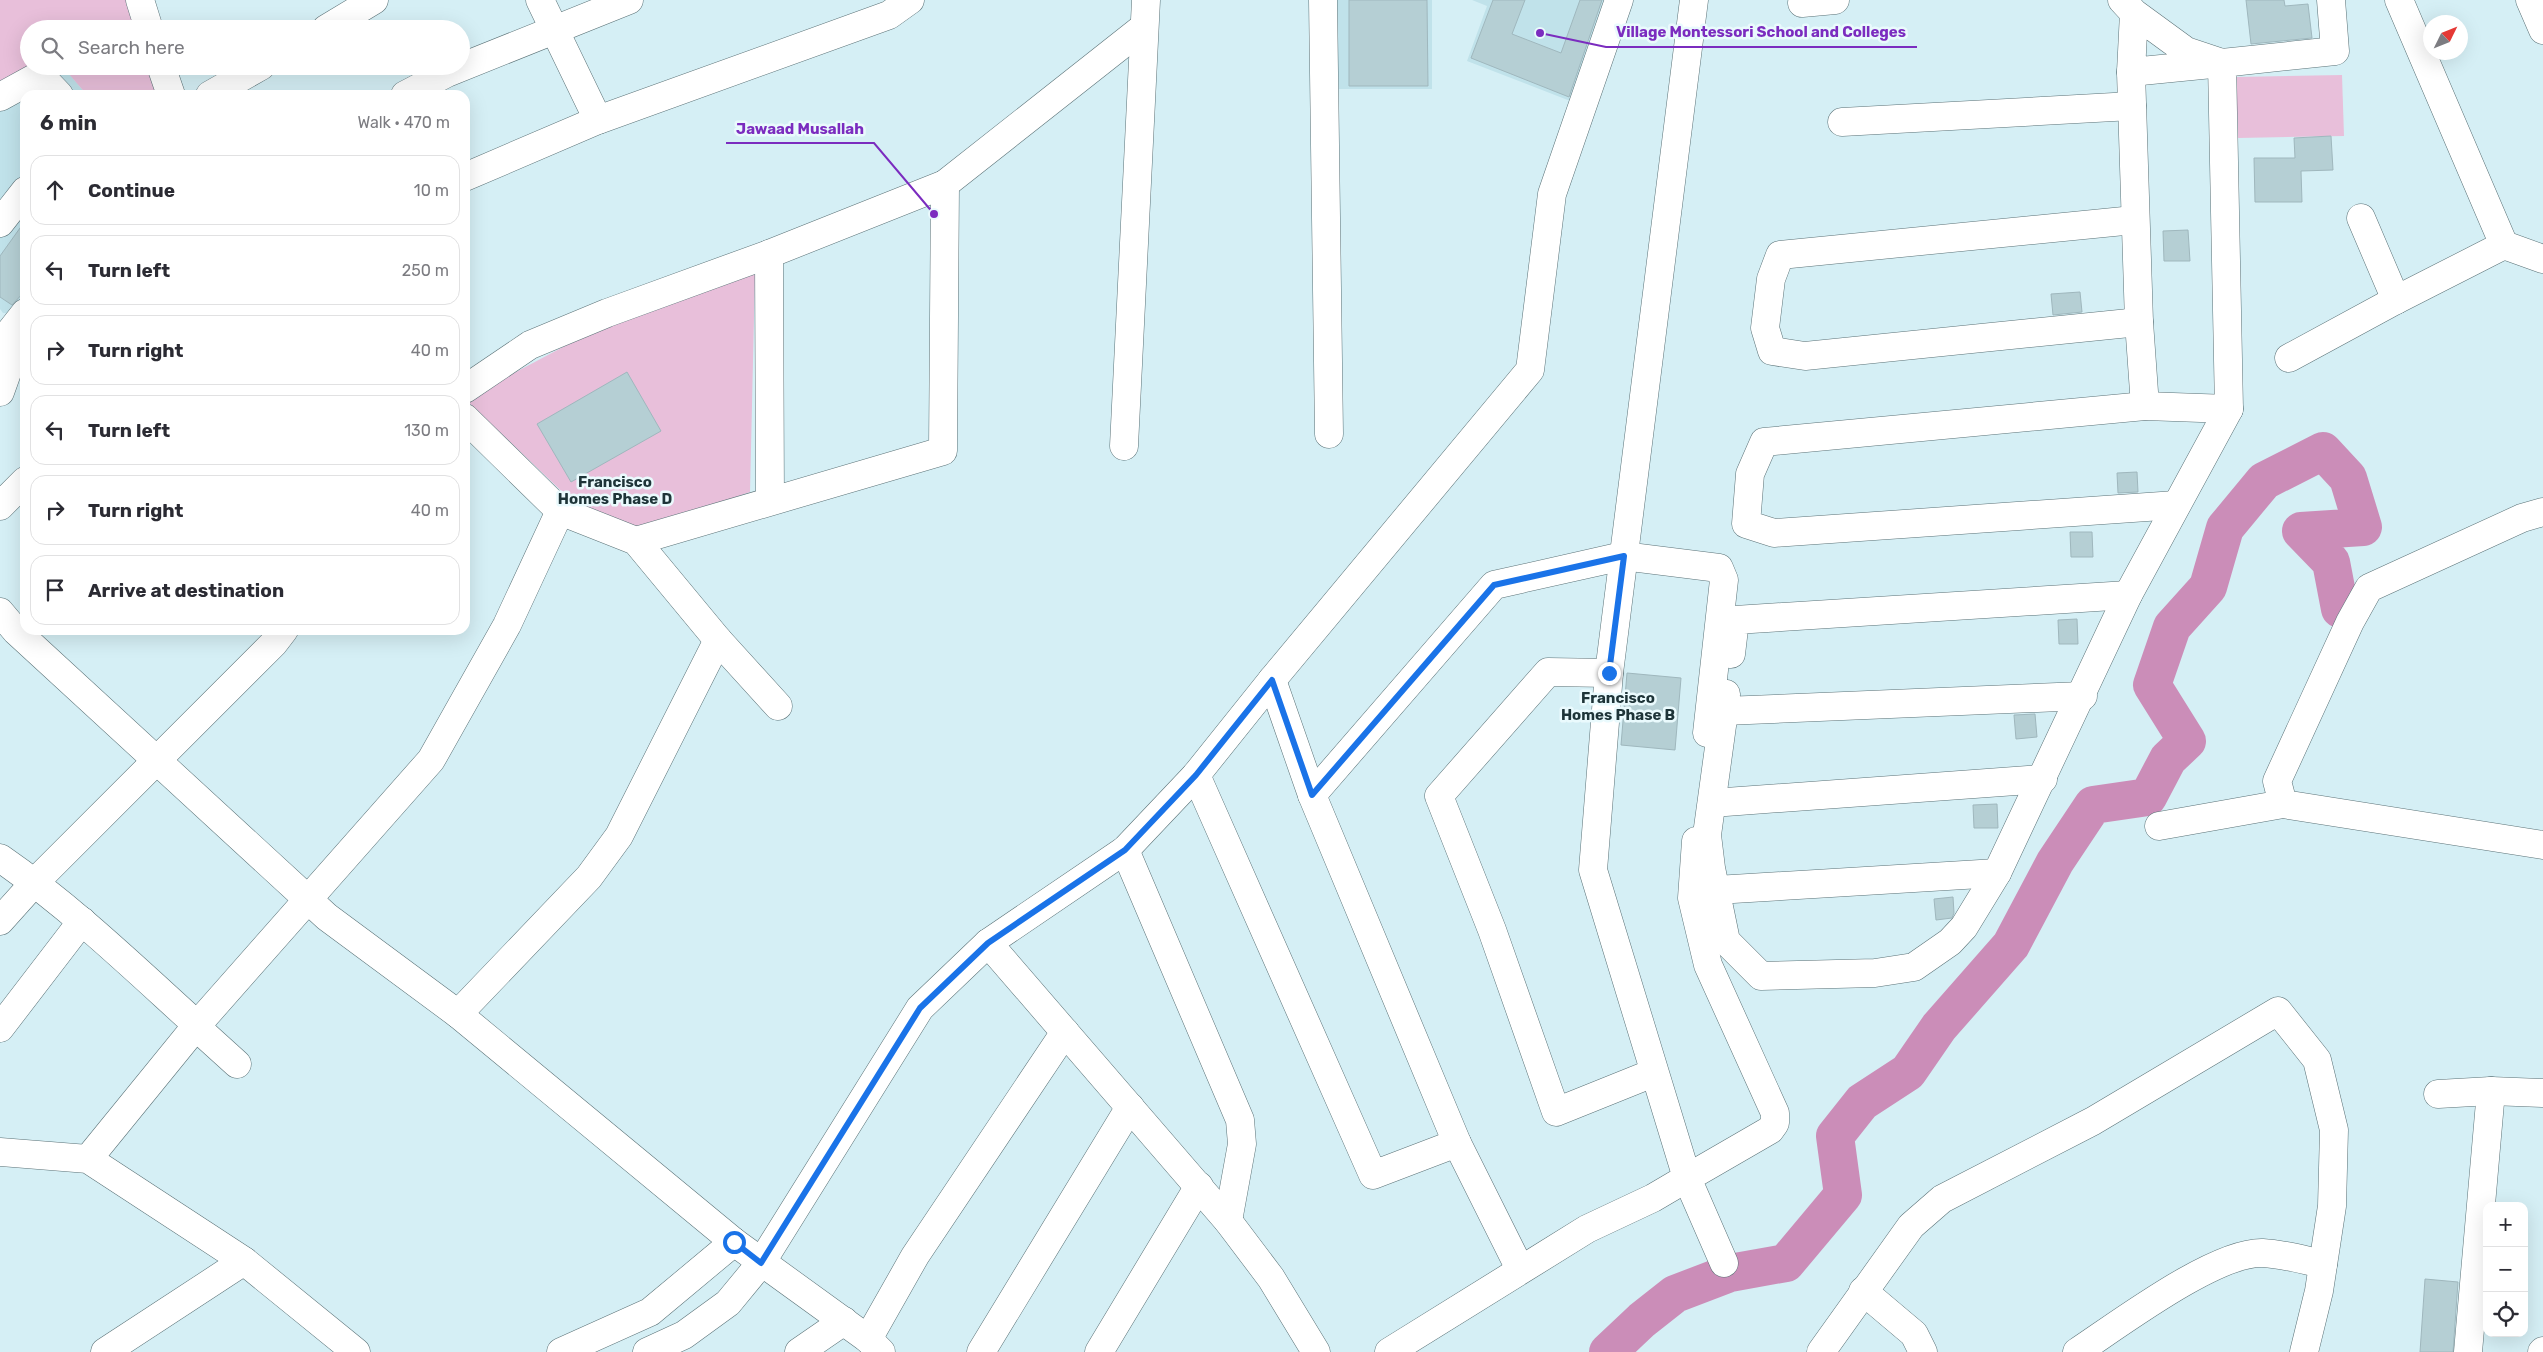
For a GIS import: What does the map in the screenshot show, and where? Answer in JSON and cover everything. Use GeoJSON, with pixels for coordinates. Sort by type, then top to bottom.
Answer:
{"type":"FeatureCollection","features":[{"type":"Feature","properties":{"kind":"street"},"geometry":{"type":"LineString","coordinates":[[140,0],[146,20]]}},
{"type":"Feature","properties":{"kind":"street"},"geometry":{"type":"LineString","coordinates":[[338,15],[374,0]]}},
{"type":"Feature","properties":{"kind":"street"},"geometry":{"type":"LineString","coordinates":[[540,0],[598,120]]}},
{"type":"Feature","properties":{"kind":"street"},"geometry":{"type":"LineString","coordinates":[[470,64],[629,0]]}},
{"type":"Feature","properties":{"kind":"street"},"geometry":{"type":"LineString","coordinates":[[470,175],[598,120],[880,18],[910,0]]}},
{"type":"Feature","properties":{"kind":"street"},"geometry":{"type":"LineString","coordinates":[[1124,446],[1146,0]]}},
{"type":"Feature","properties":{"kind":"street"},"geometry":{"type":"LineString","coordinates":[[1322,0],[1329,434]]}},
{"type":"Feature","properties":{"kind":"street"},"geometry":{"type":"LineString","coordinates":[[647,1352],[684,1335],[728,1303],[761,1263],[920,1008],[988,943],[1125,850],[1196,775],[1272,680],[1530,370],[1552,194],[1620,0]]}},
{"type":"Feature","properties":{"kind":"street"},"geometry":{"type":"LineString","coordinates":[[1694,0],[1609,673],[1593,870],[1653,1073],[1687,1178],[1724,1263]]}},
{"type":"Feature","properties":{"kind":"street"},"geometry":{"type":"LineString","coordinates":[[1802,3],[1836,0]]}},
{"type":"Feature","properties":{"kind":"street"},"geometry":{"type":"LineString","coordinates":[[2131,72],[2335,51],[2331,0]]}},
{"type":"Feature","properties":{"kind":"street"},"geometry":{"type":"LineString","coordinates":[[2399,0],[2504,245]]}},
{"type":"Feature","properties":{"kind":"street"},"geometry":{"type":"LineString","coordinates":[[2530,0],[2543,30]]}},
{"type":"Feature","properties":{"kind":"street"},"geometry":{"type":"LineString","coordinates":[[2128,7],[2186,51],[2222,63]]}},
{"type":"Feature","properties":{"kind":"street"},"geometry":{"type":"LineString","coordinates":[[2128,7],[2134,220],[2139,322],[2146,406]]}},
{"type":"Feature","properties":{"kind":"street"},"geometry":{"type":"LineString","coordinates":[[470,385],[530,346],[607,313],[769,254],[945,184],[1144,28]]}},
{"type":"Feature","properties":{"kind":"street"},"geometry":{"type":"LineString","coordinates":[[2128,596],[1735,620],[1708,836],[1726,941],[1761,976],[1875,973],[1914,967],[1950,942],[1964,927],[1997,873],[2083,696],[2128,596],[2229,408],[2222,63]]}},
{"type":"Feature","properties":{"kind":"street"},"geometry":{"type":"LineString","coordinates":[[0,97],[40,75],[54,90]]}},
{"type":"Feature","properties":{"kind":"street"},"geometry":{"type":"LineString","coordinates":[[164,75],[169,90]]}},
{"type":"Feature","properties":{"kind":"street"},"geometry":{"type":"LineString","coordinates":[[219,90],[245,75]]}},
{"type":"Feature","properties":{"kind":"street"},"geometry":{"type":"LineString","coordinates":[[415,90],[443,75]]}},
{"type":"Feature","properties":{"kind":"street"},"geometry":{"type":"LineString","coordinates":[[1842,122],[2132,106]]}},
{"type":"Feature","properties":{"kind":"street"},"geometry":{"type":"LineString","coordinates":[[636,541],[943,451],[945,184]]}},
{"type":"Feature","properties":{"kind":"street"},"geometry":{"type":"LineString","coordinates":[[0,223],[20,197]]}},
{"type":"Feature","properties":{"kind":"street"},"geometry":{"type":"LineString","coordinates":[[2361,218],[2396,300]]}},
{"type":"Feature","properties":{"kind":"street"},"geometry":{"type":"LineString","coordinates":[[2134,220],[1780,255],[1772,278],[1765,328],[1772,351],[1806,356],[2139,322]]}},
{"type":"Feature","properties":{"kind":"street"},"geometry":{"type":"LineString","coordinates":[[2289,358],[2396,300],[2504,245],[2543,259]]}},
{"type":"Feature","properties":{"kind":"street"},"geometry":{"type":"LineString","coordinates":[[769,254],[770,501]]}},
{"type":"Feature","properties":{"kind":"street"},"geometry":{"type":"LineString","coordinates":[[0,392],[10,364],[3,333],[20,318]]}},
{"type":"Feature","properties":{"kind":"street"},"geometry":{"type":"LineString","coordinates":[[2176,504],[1774,533],[1746,524],[1750,474],[1764,442],[2146,406],[2229,408]]}},
{"type":"Feature","properties":{"kind":"street"},"geometry":{"type":"LineString","coordinates":[[470,423],[560,511],[636,541],[718,640],[778,706]]}},
{"type":"Feature","properties":{"kind":"street"},"geometry":{"type":"LineString","coordinates":[[0,506],[20,485]]}},
{"type":"Feature","properties":{"kind":"street"},"geometry":{"type":"LineString","coordinates":[[88,1159],[197,1025],[431,760],[507,625],[560,511]]}},
{"type":"Feature","properties":{"kind":"street"},"geometry":{"type":"LineString","coordinates":[[2283,804],[2277,781],[2350,622],[2369,588],[2522,518],[2543,512]]}},
{"type":"Feature","properties":{"kind":"street"},"geometry":{"type":"LineString","coordinates":[[1312,795],[1494,585],[1624,556],[1719,568],[1724,580],[1696,832],[1692,898],[1708,965],[1775,1113],[1775,1123],[1770,1130],[1653,1198],[1586,1229],[1389,1352]]}},
{"type":"Feature","properties":{"kind":"street"},"geometry":{"type":"LineString","coordinates":[[10,626],[326,917],[458,1014],[734,1242],[844,1321],[875,1346],[915,1256],[1065,1032]]}},
{"type":"Feature","properties":{"kind":"street"},"geometry":{"type":"LineString","coordinates":[[0,921],[35,882],[280,635]]}},
{"type":"Feature","properties":{"kind":"street"},"geometry":{"type":"LineString","coordinates":[[458,1014],[589,878],[619,836],[718,640]]}},
{"type":"Feature","properties":{"kind":"street"},"geometry":{"type":"LineString","coordinates":[[1609,673],[1548,672],[1440,796],[1492,930],[1556,1112],[1653,1073]]}},
{"type":"Feature","properties":{"kind":"street"},"geometry":{"type":"LineString","coordinates":[[1272,680],[1312,795],[1457,1143],[1520,1269]]}},
{"type":"Feature","properties":{"kind":"street"},"geometry":{"type":"LineString","coordinates":[[1724,711],[2083,696]]}},
{"type":"Feature","properties":{"kind":"street"},"geometry":{"type":"LineString","coordinates":[[1196,775],[1374,1175],[1457,1143]]}},
{"type":"Feature","properties":{"kind":"street"},"geometry":{"type":"LineString","coordinates":[[1712,803],[2043,779]]}},
{"type":"Feature","properties":{"kind":"street"},"geometry":{"type":"LineString","coordinates":[[2159,826],[2283,804],[2543,845]]}},
{"type":"Feature","properties":{"kind":"street"},"geometry":{"type":"LineString","coordinates":[[1125,850],[1240,1120],[1242,1144],[1228,1222]]}},
{"type":"Feature","properties":{"kind":"street"},"geometry":{"type":"LineString","coordinates":[[0,858],[35,882],[82,921],[197,1025],[205,1035],[237,1064]]}},
{"type":"Feature","properties":{"kind":"street"},"geometry":{"type":"LineString","coordinates":[[1716,890],[1997,873]]}},
{"type":"Feature","properties":{"kind":"street"},"geometry":{"type":"LineString","coordinates":[[0,1028],[82,921]]}},
{"type":"Feature","properties":{"kind":"street"},"geometry":{"type":"LineString","coordinates":[[988,943],[1228,1222],[1271,1278],[1316,1352]]}},
{"type":"Feature","properties":{"kind":"street"},"geometry":{"type":"LineString","coordinates":[[1821,1352],[1911,1226],[1942,1199],[2092,1121],[2278,1011],[2317,1060],[2334,1130],[2332,1206],[2323,1264],[2304,1352]]}},
{"type":"Feature","properties":{"kind":"street"},"geometry":{"type":"LineString","coordinates":[[2468,1352],[2491,1091]]}},
{"type":"Feature","properties":{"kind":"street"},"geometry":{"type":"LineString","coordinates":[[2438,1094],[2491,1091],[2543,1093]]}},
{"type":"Feature","properties":{"kind":"street"},"geometry":{"type":"LineString","coordinates":[[981,1352],[1130,1107]]}},
{"type":"Feature","properties":{"kind":"street"},"geometry":{"type":"LineString","coordinates":[[0,1152],[88,1159],[244,1261],[356,1352]]}},
{"type":"Feature","properties":{"kind":"street"},"geometry":{"type":"LineString","coordinates":[[1099,1352],[1199,1186]]}},
{"type":"Feature","properties":{"kind":"street"},"geometry":{"type":"LineString","coordinates":[[561,1352],[650,1312],[734,1242]]}},
{"type":"Feature","properties":{"kind":"street"},"geometry":{"type":"LineString","coordinates":[[2077,1352],[2195,1276],[2231,1258],[2263,1253],[2323,1264]]}},
{"type":"Feature","properties":{"kind":"street"},"geometry":{"type":"LineString","coordinates":[[105,1352],[244,1261]]}},
{"type":"Feature","properties":{"kind":"street"},"geometry":{"type":"LineString","coordinates":[[1863,1291],[1914,1334],[1923,1352]]}},
{"type":"Feature","properties":{"kind":"street"},"geometry":{"type":"LineString","coordinates":[[799,1352],[844,1321]]}},
{"type":"Feature","properties":{"kind":"shaded area"},"geometry":{"type":"Polygon","coordinates":[[[0,0],[131,0],[137,20],[20,20],[20,75],[33,75],[0,91],[0,0]]]}},
{"type":"Feature","properties":{"kind":"shaded area"},"geometry":{"type":"Polygon","coordinates":[[[1334,0],[1432,0],[1432,89],[1339,89],[1334,0]]]}},
{"type":"Feature","properties":{"kind":"shaded area"},"geometry":{"type":"Polygon","coordinates":[[[1472,0],[1616,0],[1578,104],[1467,61],[1487,6],[1472,0]]]}},
{"type":"Feature","properties":{"kind":"shaded area"},"geometry":{"type":"Polygon","coordinates":[[[33,75],[70,75],[83,90],[20,90],[20,309],[16,314],[3,313],[0,309],[0,91],[33,75]]]}},
{"type":"Feature","properties":{"kind":"shaded area"},"geometry":{"type":"Polygon","coordinates":[[[70,75],[155,75],[159,90],[83,90],[70,75]]]}},
{"type":"Feature","properties":{"kind":"shaded area"},"geometry":{"type":"Polygon","coordinates":[[[2342,75],[2344,136],[2238,138],[2236,77],[2342,75]]]}},
{"type":"Feature","properties":{"kind":"shaded area"},"geometry":{"type":"Polygon","coordinates":[[[755,274],[750,492],[631,534],[576,505],[470,404],[470,396],[610,322],[755,274]]]}},
{"type":"Feature","properties":{"kind":"building"},"geometry":{"type":"Polygon","coordinates":[[[1349,0],[1427,0],[1428,86],[1349,86],[1349,0]]]}},
{"type":"Feature","properties":{"kind":"building"},"geometry":{"type":"Polygon","coordinates":[[[1493,0],[1525,0],[1512,34],[1561,53],[1580,0],[1602,0],[1569,97],[1471,58],[1493,0]]]}},
{"type":"Feature","properties":{"kind":"building"},"geometry":{"type":"Polygon","coordinates":[[[2246,0],[2284,0],[2285,6],[2308,4],[2312,38],[2251,44],[2246,0]]]}},
{"type":"Feature","properties":{"kind":"building"},"geometry":{"type":"Polygon","coordinates":[[[2331,136],[2333,170],[2301,171],[2302,202],[2255,202],[2254,158],[2295,158],[2294,138],[2331,136]]]}},
{"type":"Feature","properties":{"kind":"building"},"geometry":{"type":"Polygon","coordinates":[[[20,228],[20,296],[12,305],[0,297],[0,256],[20,228]]]}},
{"type":"Feature","properties":{"kind":"building"},"geometry":{"type":"Polygon","coordinates":[[[2188,230],[2190,261],[2164,261],[2163,231],[2188,230]]]}},
{"type":"Feature","properties":{"kind":"building"},"geometry":{"type":"Polygon","coordinates":[[[2080,292],[2082,312],[2053,315],[2051,294],[2080,292]]]}},
{"type":"Feature","properties":{"kind":"building"},"geometry":{"type":"Polygon","coordinates":[[[627,372],[661,431],[571,482],[537,424],[627,372]]]}},
{"type":"Feature","properties":{"kind":"building"},"geometry":{"type":"Polygon","coordinates":[[[2137,472],[2138,492],[2118,493],[2117,473],[2137,472]]]}},
{"type":"Feature","properties":{"kind":"building"},"geometry":{"type":"Polygon","coordinates":[[[2070,532],[2092,532],[2093,557],[2071,557],[2070,532]]]}},
{"type":"Feature","properties":{"kind":"building"},"geometry":{"type":"Polygon","coordinates":[[[2077,619],[2078,644],[2059,644],[2058,620],[2077,619]]]}},
{"type":"Feature","properties":{"kind":"building"},"geometry":{"type":"Polygon","coordinates":[[[1627,673],[1681,678],[1675,750],[1621,745],[1627,673]]]}},
{"type":"Feature","properties":{"kind":"building"},"geometry":{"type":"Polygon","coordinates":[[[2035,714],[2037,737],[2016,739],[2014,715],[2035,714]]]}},
{"type":"Feature","properties":{"kind":"building"},"geometry":{"type":"Polygon","coordinates":[[[1997,804],[1998,828],[1974,828],[1973,805],[1997,804]]]}},
{"type":"Feature","properties":{"kind":"building"},"geometry":{"type":"Polygon","coordinates":[[[1953,897],[1954,913],[1952,918],[1936,920],[1934,899],[1953,897]]]}},
{"type":"Feature","properties":{"kind":"building"},"geometry":{"type":"Polygon","coordinates":[[[2425,1279],[2458,1282],[2453,1352],[2420,1352],[2425,1279]]]}},
{"type":"Feature","properties":{"kind":"waterway"},"geometry":{"type":"LineString","coordinates":[[1608,1352],[1642,1320],[1675,1294],[1730,1273],[1786,1263],[1843,1195],[1835,1136],[1862,1102],[1908,1072],[1939,1027],[2011,945],[2055,862],[2093,805],[2148,797],[2168,759],[2187,741],[2152,685],[2172,627],[2208,587],[2225,528],[2264,481],[2323,451],[2348,478],[2363,527],[2301,531],[2331,562],[2340,609]]}},
{"type":"Feature","properties":{"kind":"place","name":"Village Montessori School and Colleges"},"geometry":{"type":"Point","coordinates":[1540,33]}},
{"type":"Feature","properties":{"kind":"place","name":"Jawaad Musallah"},"geometry":{"type":"Point","coordinates":[934,214]}},
{"type":"Feature","properties":{"kind":"district","name":"Francisco Homes Phase D"},"geometry":{"type":"Point","coordinates":[615,490]}},
{"type":"Feature","properties":{"kind":"district","name":"Francisco Homes Phase B"},"geometry":{"type":"Point","coordinates":[1618,706]}},
{"type":"Feature","properties":{"kind":"route"},"geometry":{"type":"LineString","coordinates":[[734,1242],[761,1263],[920,1008],[988,943],[1125,850],[1196,775],[1272,680],[1312,795],[1494,585],[1624,556],[1609,673]]}}]}
